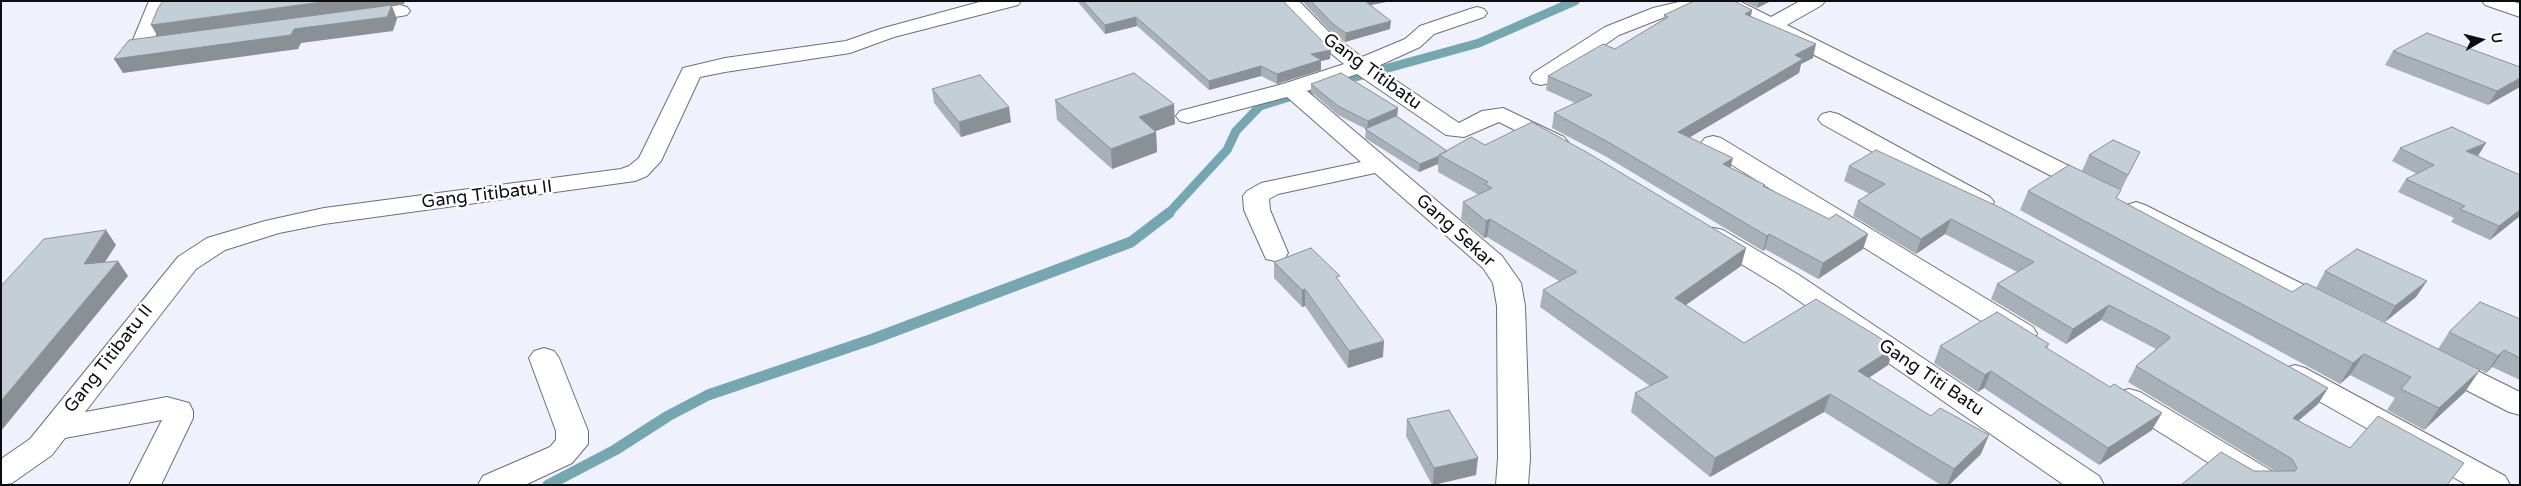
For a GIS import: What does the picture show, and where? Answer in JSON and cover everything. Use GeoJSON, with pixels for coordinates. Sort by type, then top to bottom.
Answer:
{"type":"FeatureCollection","features":[{"type":"Feature","properties":{"kind":"street"},"geometry":{"type":"LineString","coordinates":[[159,1],[141,47],[189,40]]}},
{"type":"Feature","properties":{"kind":"street","name":"Gang Titibatu II"},"geometry":{"type":"LineString","coordinates":[[1,475],[41,447],[67,411],[187,263],[216,244],[274,226],[324,216],[626,176],[638,171],[650,161],[691,73],[725,64],[850,47],[887,33],[957,13],[1011,1]]}},
{"type":"Feature","properties":{"kind":"street","name":"Gang Titibatu"},"geometry":{"type":"LineString","coordinates":[[1287,1],[1324,38],[1368,71],[1454,130],[1464,130],[1495,115],[1515,119],[1579,154]]}},
{"type":"Feature","properties":{"kind":"street"},"geometry":{"type":"LineString","coordinates":[[1772,24],[1815,1]]}},
{"type":"Feature","properties":{"kind":"street"},"geometry":{"type":"LineString","coordinates":[[2492,1],[2520,11]]}},
{"type":"Feature","properties":{"kind":"street"},"geometry":{"type":"LineString","coordinates":[[1541,78],[1612,31],[1660,12],[1722,2],[1772,24],[2352,320]]}},
{"type":"Feature","properties":{"kind":"street"},"geometry":{"type":"LineString","coordinates":[[343,19],[400,11]]}},
{"type":"Feature","properties":{"kind":"street"},"geometry":{"type":"LineString","coordinates":[[1188,116],[1295,93],[1368,71],[1413,43],[1417,37],[1427,30],[1477,14]]}},
{"type":"Feature","properties":{"kind":"street","name":"Gang Sekar"},"geometry":{"type":"LineString","coordinates":[[1295,93],[1493,262],[1507,283],[1510,306],[1514,420],[1512,485]]}},
{"type":"Feature","properties":{"kind":"street"},"geometry":{"type":"LineString","coordinates":[[1830,119],[2005,215]]}},
{"type":"Feature","properties":{"kind":"street"},"geometry":{"type":"LineString","coordinates":[[1713,143],[2042,345]]}},
{"type":"Feature","properties":{"kind":"street"},"geometry":{"type":"LineString","coordinates":[[1275,253],[1257,210],[1256,196],[1270,188],[1380,165]]}},
{"type":"Feature","properties":{"kind":"street","name":"Gang Titi Batu"},"geometry":{"type":"LineString","coordinates":[[1697,225],[1790,281],[2088,485]]}},
{"type":"Feature","properties":{"kind":"street"},"geometry":{"type":"LineString","coordinates":[[2422,356],[2520,405]]}},
{"type":"Feature","properties":{"kind":"street"},"geometry":{"type":"LineString","coordinates":[[494,485],[560,456],[572,444],[572,431],[544,358]]}},
{"type":"Feature","properties":{"kind":"street"},"geometry":{"type":"LineString","coordinates":[[2276,364],[2494,485]]}},
{"type":"Feature","properties":{"kind":"street"},"geometry":{"type":"LineString","coordinates":[[2109,386],[2269,485]]}},
{"type":"Feature","properties":{"kind":"street"},"geometry":{"type":"LineString","coordinates":[[55,429],[168,408],[178,410],[178,418],[145,485]]}},
{"type":"Feature","properties":{"kind":"building"},"geometry":{"type":"Polygon","coordinates":[[[163,1],[329,1],[151,25],[163,1]]]}},
{"type":"Feature","properties":{"kind":"building"},"geometry":{"type":"Polygon","coordinates":[[[1083,1],[1283,1],[1331,50],[1311,54],[1321,60],[1277,74],[1261,66],[1209,81],[1136,17],[1105,25],[1083,1]]]}},
{"type":"Feature","properties":{"kind":"building"},"geometry":{"type":"Polygon","coordinates":[[[1311,1],[1365,1],[1391,21],[1346,33],[1333,24],[1311,1]]]}},
{"type":"Feature","properties":{"kind":"building"},"geometry":{"type":"Polygon","coordinates":[[[1694,1],[1734,1],[1752,10],[1745,14],[1816,44],[1795,55],[1803,59],[1678,132],[1733,158],[1723,164],[1765,185],[1763,186],[1829,219],[1836,214],[1868,234],[1823,263],[1769,234],[1767,236],[1608,142],[1554,113],[1592,95],[1548,76],[1603,44],[1615,49],[1668,17],[1664,15],[1694,1]]]}},
{"type":"Feature","properties":{"kind":"building"},"geometry":{"type":"Polygon","coordinates":[[[392,5],[387,17],[294,29],[291,35],[114,59],[129,40],[392,5]]]}},
{"type":"Feature","properties":{"kind":"building"},"geometry":{"type":"Polygon","coordinates":[[[2427,33],[2520,67],[2520,78],[2497,91],[2393,51],[2427,33]]]}},
{"type":"Feature","properties":{"kind":"building"},"geometry":{"type":"Polygon","coordinates":[[[1134,73],[1174,104],[1139,117],[1156,132],[1111,149],[1055,100],[1134,73]]]}},
{"type":"Feature","properties":{"kind":"building"},"geometry":{"type":"Polygon","coordinates":[[[1341,73],[1398,108],[1368,121],[1338,106],[1311,84],[1341,73]]]}},
{"type":"Feature","properties":{"kind":"building"},"geometry":{"type":"Polygon","coordinates":[[[980,75],[1009,107],[959,122],[932,89],[980,75]]]}},
{"type":"Feature","properties":{"kind":"building"},"geometry":{"type":"Polygon","coordinates":[[[1396,116],[1447,151],[1420,164],[1365,129],[1396,116]]]}},
{"type":"Feature","properties":{"kind":"building"},"geometry":{"type":"Polygon","coordinates":[[[1532,122],[1588,153],[1746,248],[1675,298],[1744,343],[1816,299],[1895,347],[1858,371],[1931,416],[1940,408],[1989,435],[1954,469],[1830,394],[1715,458],[1635,393],[1668,377],[1543,290],[1577,272],[1490,219],[1486,221],[1463,202],[1492,188],[1485,184],[1488,182],[1439,155],[1471,137],[1485,145],[1532,122]]]}},
{"type":"Feature","properties":{"kind":"building"},"geometry":{"type":"Polygon","coordinates":[[[2452,127],[2486,143],[2466,151],[2520,175],[2520,210],[2499,226],[2460,209],[2465,206],[2406,179],[2434,165],[2400,148],[2452,127]]]}},
{"type":"Feature","properties":{"kind":"building"},"geometry":{"type":"Polygon","coordinates":[[[2113,140],[2140,152],[2128,175],[2089,155],[2113,140]]]}},
{"type":"Feature","properties":{"kind":"building"},"geometry":{"type":"Polygon","coordinates":[[[1876,150],[2001,208],[2328,388],[2293,418],[2350,448],[2378,416],[2464,463],[2447,485],[2181,485],[2221,452],[2254,471],[2295,471],[2297,468],[2292,459],[2136,366],[2170,338],[2169,336],[2109,305],[2073,329],[1997,284],[2034,262],[1951,219],[1921,239],[1858,201],[1885,184],[1849,166],[1876,150]]]}},
{"type":"Feature","properties":{"kind":"building"},"geometry":{"type":"Polygon","coordinates":[[[2069,165],[2121,190],[2116,198],[2292,292],[2306,283],[2480,370],[2439,408],[2401,389],[2411,377],[2364,354],[2353,363],[2028,191],[2069,165]]]}},
{"type":"Feature","properties":{"kind":"building"},"geometry":{"type":"Polygon","coordinates":[[[106,230],[84,264],[118,261],[1,401],[1,286],[44,239],[106,230]]]}},
{"type":"Feature","properties":{"kind":"building"},"geometry":{"type":"Polygon","coordinates":[[[1311,248],[1340,276],[1336,277],[1384,341],[1349,351],[1305,289],[1302,290],[1274,262],[1311,248]]]}},
{"type":"Feature","properties":{"kind":"building"},"geometry":{"type":"Polygon","coordinates":[[[2357,249],[2427,281],[2395,306],[2325,271],[2357,249]]]}},
{"type":"Feature","properties":{"kind":"building"},"geometry":{"type":"Polygon","coordinates":[[[2480,302],[2520,319],[2520,358],[2504,350],[2498,356],[2449,332],[2480,302]]]}},
{"type":"Feature","properties":{"kind":"building"},"geometry":{"type":"Polygon","coordinates":[[[1997,312],[2049,344],[2045,347],[2110,387],[2114,384],[2162,413],[2108,448],[1991,371],[1985,375],[1940,346],[1997,312]]]}},
{"type":"Feature","properties":{"kind":"building"},"geometry":{"type":"Polygon","coordinates":[[[1449,410],[1478,458],[1434,468],[1407,419],[1449,410]]]}},
{"type":"Feature","properties":{"kind":"waterway"},"geometry":{"type":"LineString","coordinates":[[1337,82],[1479,43],[1575,1]]}},
{"type":"Feature","properties":{"kind":"waterway"},"geometry":{"type":"LineString","coordinates":[[1168,213],[1227,150],[1236,131],[1260,106],[1324,86]]}},
{"type":"Feature","properties":{"kind":"waterway"},"geometry":{"type":"LineString","coordinates":[[548,485],[615,450],[668,416],[708,395],[873,339],[1131,242],[1168,213]]}}]}
